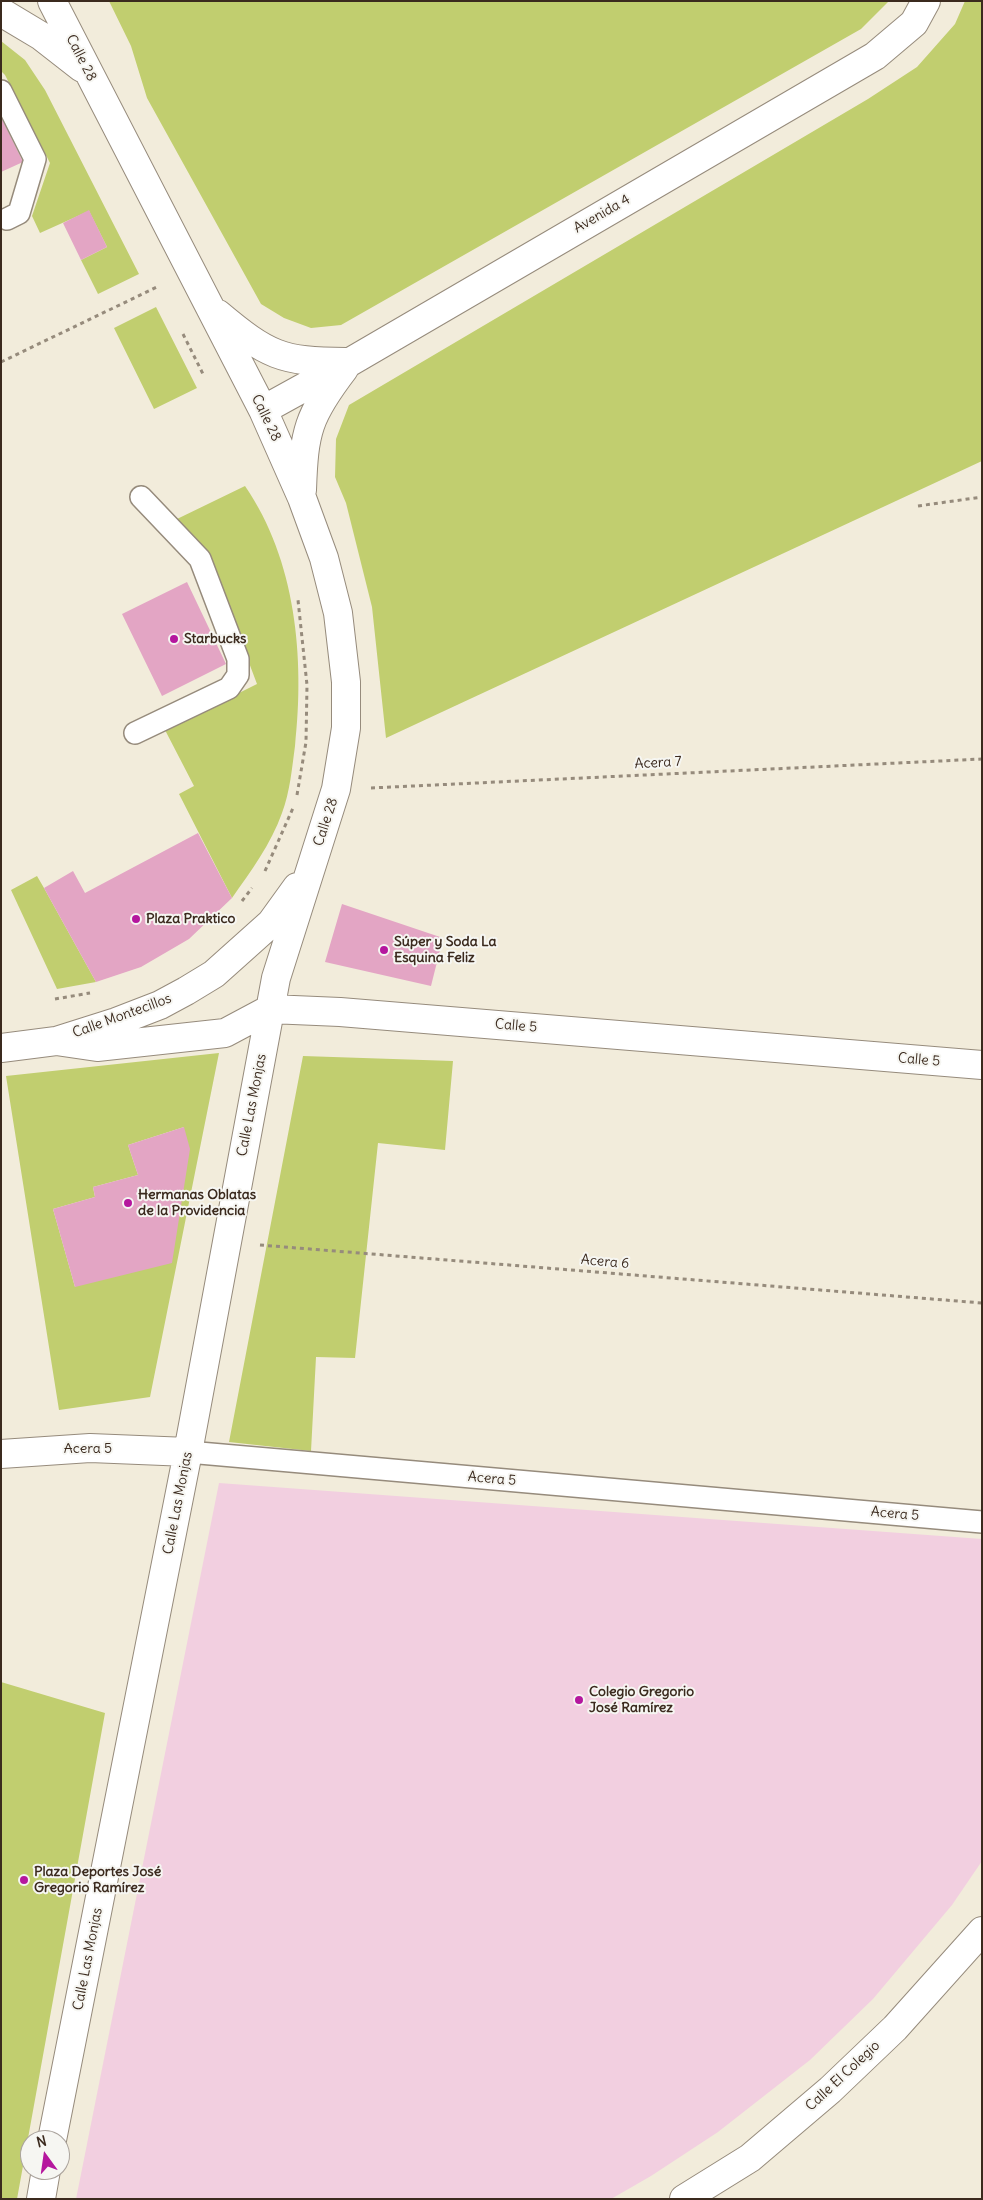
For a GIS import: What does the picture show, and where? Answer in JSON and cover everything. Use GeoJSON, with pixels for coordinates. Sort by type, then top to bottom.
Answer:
{"type":"FeatureCollection","features":[{"type":"Feature","properties":{"kind":"street","name":"Calle 28"},"geometry":{"type":"LineString","coordinates":[[52,1],[263,410],[302,498],[324,558],[338,613],[343,648],[346,728],[336,789],[311,868]]}},
{"type":"Feature","properties":{"kind":"street","name":"Avenida 4"},"geometry":{"type":"LineString","coordinates":[[263,410],[350,362],[875,56],[914,23],[926,1]]}},
{"type":"Feature","properties":{"kind":"street"},"geometry":{"type":"LineString","coordinates":[[1,12],[41,36],[89,74]]}},
{"type":"Feature","properties":{"kind":"street"},"geometry":{"type":"LineString","coordinates":[[208,306],[249,340],[278,356],[307,362],[350,362]]}},
{"type":"Feature","properties":{"kind":"street"},"geometry":{"type":"LineString","coordinates":[[302,498],[303,451],[309,425],[320,401],[350,362]]}},
{"type":"Feature","properties":{"kind":"street","name":"Calle Las Monjas"},"geometry":{"type":"LineString","coordinates":[[54,2130],[188,1452],[276,978],[311,868]]}},
{"type":"Feature","properties":{"kind":"street","name":"Calle Montecillos"},"geometry":{"type":"LineString","coordinates":[[1,1048],[56,1041],[160,1005],[214,974],[271,923],[311,868]]}},
{"type":"Feature","properties":{"kind":"street"},"geometry":{"type":"LineString","coordinates":[[56,1041],[97,1047],[225,1033],[270,1009]]}},
{"type":"Feature","properties":{"kind":"street","name":"Calle 5"},"geometry":{"type":"LineString","coordinates":[[270,1009],[340,1012],[982,1065]]}},
{"type":"Feature","properties":{"kind":"street"},"geometry":{"type":"LineString","coordinates":[[225,1033],[246,1041],[262,1055]]}},
{"type":"Feature","properties":{"kind":"street","name":"Acera 5"},"geometry":{"type":"LineString","coordinates":[[1,1454],[90,1448],[188,1452]]}},
{"type":"Feature","properties":{"kind":"street","name":"Calle El Colegio"},"geometry":{"type":"LineString","coordinates":[[684,2199],[750,2158],[830,2090],[895,2028],[982,1931]]}},
{"type":"Feature","properties":{"kind":"street"},"geometry":{"type":"LineString","coordinates":[[41,2199],[44,2180]]}},
{"type":"Feature","properties":{"kind":"lane"},"geometry":{"type":"LineString","coordinates":[[1,91],[35,159],[19,212],[7,219]]}},
{"type":"Feature","properties":{"kind":"lane"},"geometry":{"type":"LineString","coordinates":[[135,733],[229,688],[238,675],[238,659],[200,559],[141,497]]}},
{"type":"Feature","properties":{"kind":"lane","name":"Acera 5"},"geometry":{"type":"LineString","coordinates":[[188,1452],[982,1522]]}},
{"type":"Feature","properties":{"kind":"path"},"geometry":{"type":"LineString","coordinates":[[155,278],[164,295]]}},
{"type":"Feature","properties":{"kind":"path"},"geometry":{"type":"LineString","coordinates":[[1,362],[159,286]]}},
{"type":"Feature","properties":{"kind":"path"},"geometry":{"type":"LineString","coordinates":[[181,330],[203,374]]}},
{"type":"Feature","properties":{"kind":"path"},"geometry":{"type":"LineString","coordinates":[[918,506],[982,497]]}},
{"type":"Feature","properties":{"kind":"path"},"geometry":{"type":"LineString","coordinates":[[260,877],[265,870],[296,801],[306,742],[307,685],[297,597]]}},
{"type":"Feature","properties":{"kind":"path","name":"Acera 7"},"geometry":{"type":"LineString","coordinates":[[336,789],[982,759]]}},
{"type":"Feature","properties":{"kind":"path"},"geometry":{"type":"LineString","coordinates":[[240,904],[255,884]]}},
{"type":"Feature","properties":{"kind":"path"},"geometry":{"type":"LineString","coordinates":[[55,999],[97,992]]}},
{"type":"Feature","properties":{"kind":"path","name":"Acera 6"},"geometry":{"type":"LineString","coordinates":[[226,1242],[982,1303]]}},
{"type":"Feature","properties":{"kind":"shaded area","name":"Colegio Gregorio José Ramírez"},"geometry":{"type":"Polygon","coordinates":[[[219,1483],[982,1539],[982,1861],[952,1905],[873,1999],[810,2060],[718,2132],[651,2176],[611,2199],[76,2199],[219,1483]]]}},
{"type":"Feature","properties":{"kind":"green space"},"geometry":{"type":"Polygon","coordinates":[[[109,1],[889,1],[861,29],[341,325],[311,328],[284,318],[261,304],[147,98],[131,46],[109,1]]]}},
{"type":"Feature","properties":{"kind":"green space"},"geometry":{"type":"Polygon","coordinates":[[[965,1],[982,1],[982,461],[386,738],[372,607],[346,503],[335,477],[336,439],[349,405],[868,99],[917,67],[955,24],[965,1]]]}},
{"type":"Feature","properties":{"kind":"green space"},"geometry":{"type":"Polygon","coordinates":[[[1,41],[25,60],[45,90],[139,274],[98,294],[81,260],[107,247],[89,211],[40,233],[32,216],[50,163],[5,75],[1,71],[1,41]]]}},
{"type":"Feature","properties":{"kind":"green space"},"geometry":{"type":"Polygon","coordinates":[[[156,307],[197,388],[154,409],[114,328],[156,307]]]}},
{"type":"Feature","properties":{"kind":"green space"},"geometry":{"type":"Polygon","coordinates":[[[245,486],[262,515],[276,545],[286,578],[293,611],[297,645],[298,713],[290,780],[282,813],[266,846],[232,898],[179,794],[194,786],[165,730],[257,684],[207,551],[177,519],[245,486]]]}},
{"type":"Feature","properties":{"kind":"green space"},"geometry":{"type":"Polygon","coordinates":[[[37,876],[96,982],[57,989],[11,890],[37,876]]]}},
{"type":"Feature","properties":{"kind":"green space"},"geometry":{"type":"Polygon","coordinates":[[[219,1053],[150,1397],[59,1410],[6,1076],[219,1053]],[[184,1127],[128,1145],[138,1175],[93,1187],[95,1197],[53,1209],[75,1287],[184,1127]]]}},
{"type":"Feature","properties":{"kind":"green space"},"geometry":{"type":"Polygon","coordinates":[[[303,1056],[453,1061],[445,1150],[378,1143],[355,1358],[316,1357],[311,1451],[229,1442],[303,1056]]]}},
{"type":"Feature","properties":{"kind":"green space"},"geometry":{"type":"Polygon","coordinates":[[[1,1682],[105,1713],[29,2130],[20,2130],[20,2180],[17,2199],[1,2199],[1,1682]]]}},
{"type":"Feature","properties":{"kind":"building"},"geometry":{"type":"Polygon","coordinates":[[[1,117],[23,162],[1,172],[1,117]]]}},
{"type":"Feature","properties":{"kind":"building"},"geometry":{"type":"Polygon","coordinates":[[[89,210],[107,247],[81,260],[63,223],[89,210]]]}},
{"type":"Feature","properties":{"kind":"building","name":"Starbucks"},"geometry":{"type":"Polygon","coordinates":[[[187,582],[226,664],[162,696],[122,614],[187,582]]]}},
{"type":"Feature","properties":{"kind":"building","name":"Plaza Praktico"},"geometry":{"type":"Polygon","coordinates":[[[198,833],[232,898],[189,939],[141,967],[96,982],[44,888],[73,871],[85,893],[198,833]]]}},
{"type":"Feature","properties":{"kind":"building","name":"Súper y Soda La Esquina Feliz"},"geometry":{"type":"Polygon","coordinates":[[[342,904],[443,938],[431,986],[325,962],[342,904]]]}},
{"type":"Feature","properties":{"kind":"building","name":"Hermanas Oblatas de la Providencia"},"geometry":{"type":"Polygon","coordinates":[[[184,1127],[190,1149],[172,1263],[75,1287],[53,1209],[95,1197],[93,1187],[138,1175],[128,1145],[184,1127]]]}},
{"type":"Feature","properties":{"kind":"place","name":"Starbucks"},"geometry":{"type":"Point","coordinates":[174,639]}},
{"type":"Feature","properties":{"kind":"place","name":"Plaza Praktico"},"geometry":{"type":"Point","coordinates":[136,919]}},
{"type":"Feature","properties":{"kind":"place","name":"Súper y Soda La Esquina Feliz"},"geometry":{"type":"Point","coordinates":[384,950]}},
{"type":"Feature","properties":{"kind":"place","name":"Hermanas Oblatas de la Providencia"},"geometry":{"type":"Point","coordinates":[128,1203]}},
{"type":"Feature","properties":{"kind":"place","name":"Colegio Gregorio José Ramírez"},"geometry":{"type":"Point","coordinates":[579,1700]}},
{"type":"Feature","properties":{"kind":"place","name":"Plaza Deportes José Gregorio Ramírez"},"geometry":{"type":"Point","coordinates":[24,1880]}}]}
